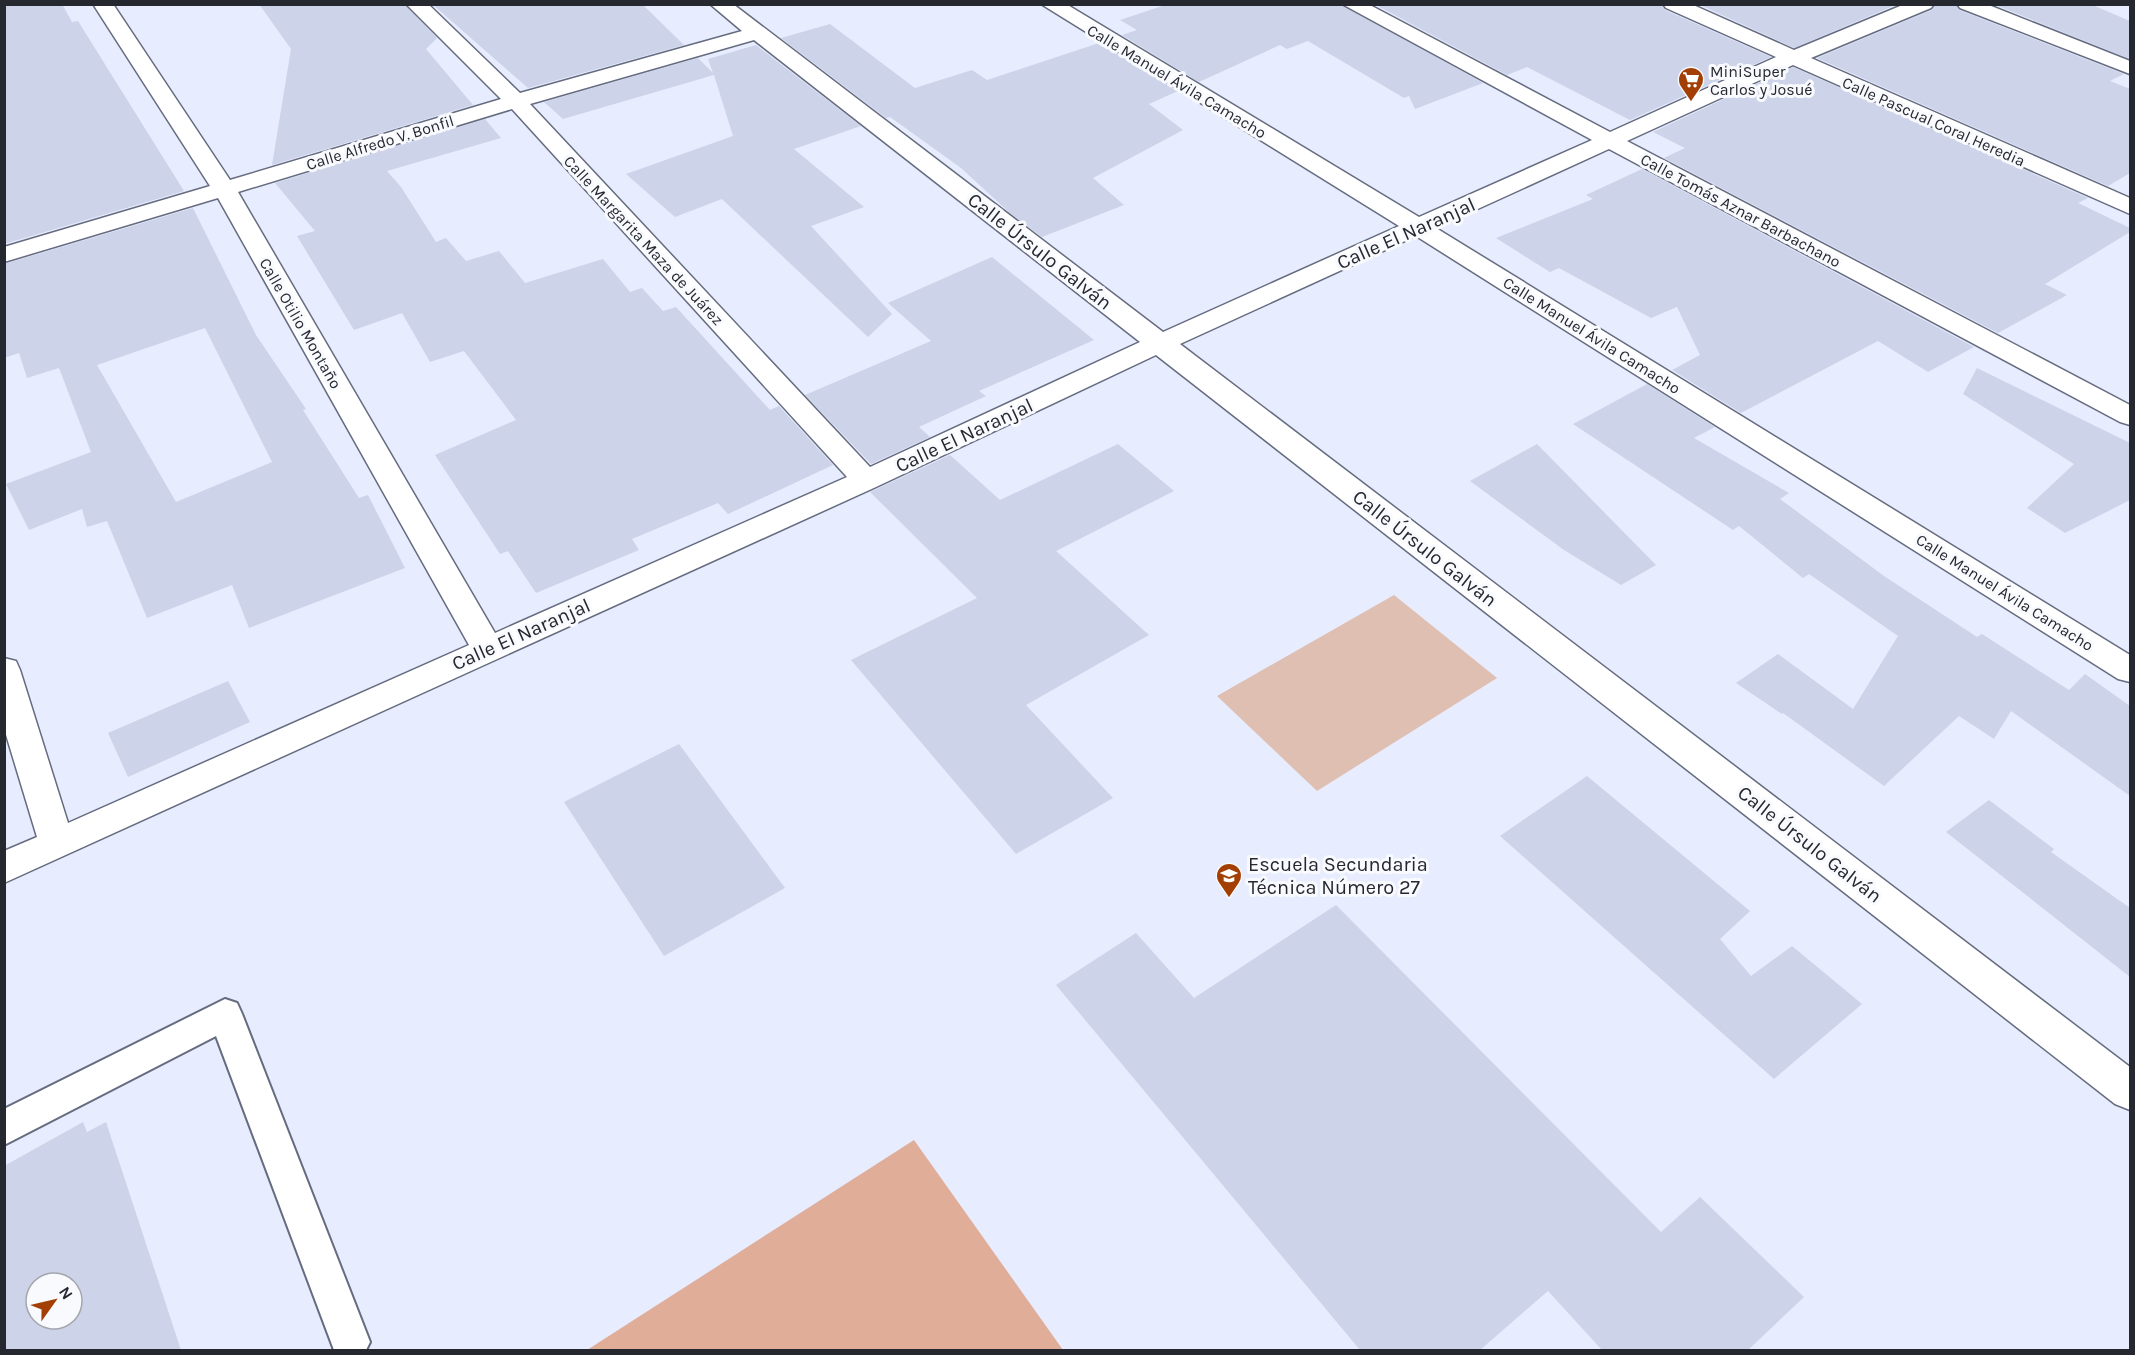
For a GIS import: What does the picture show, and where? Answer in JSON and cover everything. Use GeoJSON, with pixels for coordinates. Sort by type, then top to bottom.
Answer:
{"type":"FeatureCollection","features":[{"type":"Feature","properties":{"kind":"street","name":"Calle Otilio Montaño"},"geometry":{"type":"LineString","coordinates":[[103,4],[224,189],[488,649]]}},
{"type":"Feature","properties":{"kind":"street","name":"Calle Margarita Maza de Juárez"},"geometry":{"type":"LineString","coordinates":[[416,4],[516,101],[866,480]]}},
{"type":"Feature","properties":{"kind":"street","name":"Calle Úrsulo Galván"},"geometry":{"type":"LineString","coordinates":[[720,4],[2130,1091]]}},
{"type":"Feature","properties":{"kind":"street","name":"Calle Manuel Ávila Camacho"},"geometry":{"type":"LineString","coordinates":[[1051,4],[1418,227],[2130,670]]}},
{"type":"Feature","properties":{"kind":"street","name":"Calle Tomás Aznar Barbachano"},"geometry":{"type":"LineString","coordinates":[[1352,4],[2130,416]]}},
{"type":"Feature","properties":{"kind":"street","name":"Calle Pascual Coral Heredia"},"geometry":{"type":"LineString","coordinates":[[1673,4],[2130,207]]}},
{"type":"Feature","properties":{"kind":"street","name":"Calle El Naranjal"},"geometry":{"type":"LineString","coordinates":[[4,868],[866,480],[1160,343],[1792,58],[1924,4]]}},
{"type":"Feature","properties":{"kind":"street"},"geometry":{"type":"LineString","coordinates":[[1967,4],[2130,68]]}},
{"type":"Feature","properties":{"kind":"street","name":"Calle Alfredo V. Bonfil"},"geometry":{"type":"LineString","coordinates":[[4,255],[516,101],[756,33]]}},
{"type":"Feature","properties":{"kind":"street"},"geometry":{"type":"LineString","coordinates":[[4,670],[57,845]]}},
{"type":"Feature","properties":{"kind":"lane"},"geometry":{"type":"LineString","coordinates":[[4,1128],[225,1014],[350,1342]]}},
{"type":"Feature","properties":{"kind":"shaded area"},"geometry":{"type":"Polygon","coordinates":[[[1394,595],[1497,678],[1317,791],[1217,696],[1394,595]]]}},
{"type":"Feature","properties":{"kind":"shaded area"},"geometry":{"type":"Polygon","coordinates":[[[914,1140],[1063,1350],[587,1350],[914,1140]]]}},
{"type":"Feature","properties":{"kind":"building"},"geometry":{"type":"Polygon","coordinates":[[[4,4],[62,4],[72,22],[78,21],[184,191],[4,244],[4,4]]]}},
{"type":"Feature","properties":{"kind":"building"},"geometry":{"type":"Polygon","coordinates":[[[259,4],[404,4],[437,38],[426,49],[473,105],[272,165],[291,49],[259,4]]]}},
{"type":"Feature","properties":{"kind":"building"},"geometry":{"type":"Polygon","coordinates":[[[432,4],[642,4],[684,45],[528,88],[432,4]]]}},
{"type":"Feature","properties":{"kind":"building"},"geometry":{"type":"Polygon","coordinates":[[[1168,4],[1340,4],[1483,83],[1415,109],[1409,96],[1404,98],[1308,41],[1287,49],[1280,45],[1199,82],[1122,35],[1137,30],[1120,20],[1168,4]]]}},
{"type":"Feature","properties":{"kind":"building"},"geometry":{"type":"Polygon","coordinates":[[[1374,4],[1661,4],[1665,10],[1771,57],[1630,120],[1527,67],[1507,75],[1374,4]]]}},
{"type":"Feature","properties":{"kind":"building"},"geometry":{"type":"Polygon","coordinates":[[[1698,4],[1898,4],[1794,48],[1698,4]]]}},
{"type":"Feature","properties":{"kind":"building"},"geometry":{"type":"Polygon","coordinates":[[[1936,4],[1955,4],[1959,10],[2124,74],[2110,81],[2130,89],[2130,173],[2108,186],[1817,58],[1932,10],[1936,4]]]}},
{"type":"Feature","properties":{"kind":"building"},"geometry":{"type":"Polygon","coordinates":[[[1993,4],[2090,4],[2130,21],[2130,59],[1993,4]]]}},
{"type":"Feature","properties":{"kind":"building"},"geometry":{"type":"Polygon","coordinates":[[[830,24],[915,88],[972,70],[987,80],[1099,43],[1178,91],[1149,104],[1183,130],[1093,178],[1124,205],[1042,237],[1010,213],[961,168],[890,117],[886,118],[781,38],[830,24]]]}},
{"type":"Feature","properties":{"kind":"building"},"geometry":{"type":"Polygon","coordinates":[[[756,45],[861,126],[794,149],[864,207],[811,226],[892,314],[868,337],[722,199],[675,217],[626,174],[733,136],[714,75],[563,119],[544,102],[698,58],[713,73],[708,59],[756,45]]]}},
{"type":"Feature","properties":{"kind":"building"},"geometry":{"type":"Polygon","coordinates":[[[1793,67],[2088,198],[2078,203],[2130,228],[2130,232],[2045,284],[2067,295],[1998,333],[1664,158],[1685,148],[1653,132],[1793,67]]]}},
{"type":"Feature","properties":{"kind":"building"},"geometry":{"type":"Polygon","coordinates":[[[485,119],[501,138],[387,171],[401,187],[436,242],[446,238],[466,261],[499,251],[525,283],[603,259],[630,292],[642,288],[663,311],[676,307],[770,410],[779,406],[833,465],[728,514],[718,503],[632,539],[639,550],[536,593],[508,551],[500,554],[435,455],[516,420],[464,351],[430,362],[402,313],[354,330],[297,236],[315,231],[275,183],[485,119]]]}},
{"type":"Feature","properties":{"kind":"building"},"geometry":{"type":"Polygon","coordinates":[[[1642,169],[1974,347],[1928,372],[1878,341],[1741,413],[1672,370],[1700,355],[1677,307],[1651,318],[1559,268],[1550,272],[1496,238],[1593,199],[1586,195],[1642,169]]]}},
{"type":"Feature","properties":{"kind":"building"},"geometry":{"type":"Polygon","coordinates":[[[193,208],[256,335],[306,409],[303,410],[359,498],[368,495],[405,568],[249,628],[232,585],[147,618],[107,521],[87,527],[82,509],[29,530],[6,484],[91,452],[59,368],[27,378],[19,353],[4,358],[4,264],[193,208]],[[205,328],[97,365],[176,502],[272,462],[205,328]]]}},
{"type":"Feature","properties":{"kind":"building"},"geometry":{"type":"Polygon","coordinates":[[[992,257],[1094,340],[979,391],[986,396],[919,427],[930,437],[871,464],[805,395],[931,341],[888,303],[992,257]]]}},
{"type":"Feature","properties":{"kind":"building"},"geometry":{"type":"Polygon","coordinates":[[[1977,368],[2130,443],[2130,500],[2065,533],[2027,508],[2074,464],[1963,394],[1977,368]]]}},
{"type":"Feature","properties":{"kind":"building"},"geometry":{"type":"Polygon","coordinates":[[[1647,384],[1715,427],[1694,438],[1789,493],[1780,499],[1884,576],[1977,637],[1982,634],[2069,690],[2085,674],[2130,706],[2130,796],[2011,711],[1994,739],[1959,716],[1884,786],[1783,713],[1736,683],[1778,654],[1853,709],[1898,636],[1809,574],[1803,578],[1739,526],[1733,530],[1573,424],[1647,384]]]}},
{"type":"Feature","properties":{"kind":"building"},"geometry":{"type":"Polygon","coordinates":[[[1118,444],[1174,491],[1056,551],[1149,635],[1026,705],[1113,798],[1016,854],[851,660],[977,598],[870,492],[950,455],[1000,500],[1118,444]]]}},
{"type":"Feature","properties":{"kind":"building"},"geometry":{"type":"Polygon","coordinates":[[[1537,444],[1656,565],[1621,585],[1564,550],[1470,481],[1537,444]]]}},
{"type":"Feature","properties":{"kind":"building"},"geometry":{"type":"Polygon","coordinates":[[[228,681],[250,722],[128,777],[108,733],[228,681]]]}},
{"type":"Feature","properties":{"kind":"building"},"geometry":{"type":"Polygon","coordinates":[[[679,744],[785,888],[664,956],[564,802],[679,744]]]}},
{"type":"Feature","properties":{"kind":"building"},"geometry":{"type":"Polygon","coordinates":[[[1587,776],[1750,911],[1720,939],[1751,976],[1792,946],[1862,1004],[1774,1079],[1500,836],[1587,776]]]}},
{"type":"Feature","properties":{"kind":"building"},"geometry":{"type":"Polygon","coordinates":[[[1989,800],[2054,849],[2051,852],[2130,908],[2130,977],[1946,832],[1989,800]]]}},
{"type":"Feature","properties":{"kind":"building"},"geometry":{"type":"Polygon","coordinates":[[[1336,905],[1661,1232],[1700,1197],[1804,1297],[1748,1350],[1602,1350],[1548,1291],[1480,1350],[1360,1350],[1056,985],[1136,933],[1194,998],[1336,905]]]}},
{"type":"Feature","properties":{"kind":"building"},"geometry":{"type":"Polygon","coordinates":[[[83,1122],[87,1132],[106,1122],[181,1350],[4,1350],[4,1166],[83,1122]]]}},
{"type":"Feature","properties":{"kind":"place","name":"MiniSuper Carlos y Josué"},"geometry":{"type":"Point","coordinates":[1691,103]}},
{"type":"Feature","properties":{"kind":"place","name":"Escuela Secundaria Técnica Número 27"},"geometry":{"type":"Point","coordinates":[1229,899]}}]}
